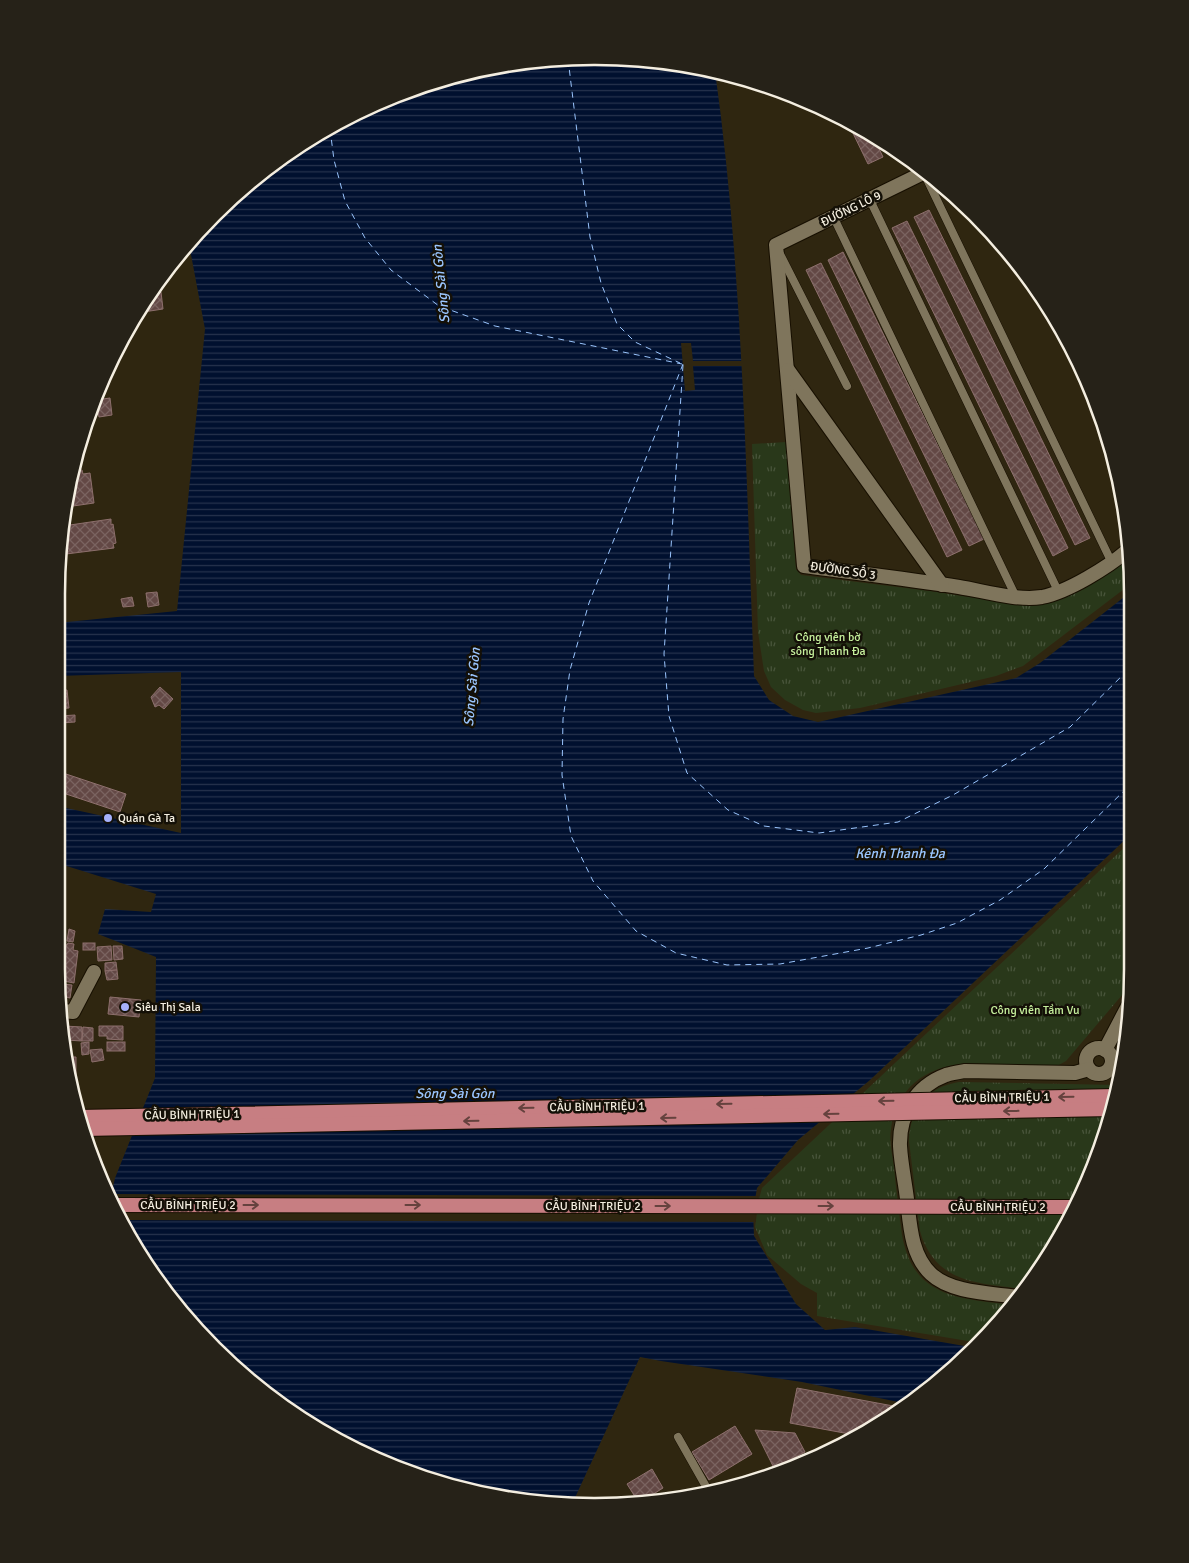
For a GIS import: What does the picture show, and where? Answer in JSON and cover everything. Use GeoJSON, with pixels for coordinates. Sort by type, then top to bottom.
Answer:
{"type":"FeatureCollection","features":[{"type":"Feature","properties":{"kind":"main road","name":"CẦU BÌNH TRIỆU 1"},"geometry":{"type":"LineString","coordinates":[[86,1117],[1108,1096]]}},
{"type":"Feature","properties":{"kind":"main road","name":"CẦU BÌNH TRIỆU 1"},"geometry":{"type":"LineString","coordinates":[[90,1129],[1105,1109]]}},
{"type":"Feature","properties":{"kind":"main road","name":"CẦU BÌNH TRIỆU 2"},"geometry":{"type":"LineString","coordinates":[[121,1205],[1067,1207]]}},
{"type":"Feature","properties":{"kind":"street","name":"ĐƯỜNG LÔ 9"},"geometry":{"type":"LineString","coordinates":[[776,245],[919,176]]}},
{"type":"Feature","properties":{"kind":"street","name":"ĐƯỜNG SỐ 3"},"geometry":{"type":"LineString","coordinates":[[776,245],[804,566],[1016,596],[1040,597],[1059,593],[1112,563],[1122,555]]}},
{"type":"Feature","properties":{"kind":"street"},"geometry":{"type":"LineString","coordinates":[[788,369],[942,585]]}},
{"type":"Feature","properties":{"kind":"street"},"geometry":{"type":"LineString","coordinates":[[67,1011],[73,1012],[94,972]]}},
{"type":"Feature","properties":{"kind":"street"},"geometry":{"type":"LineString","coordinates":[[1105,1050],[1121,1019]]}},
{"type":"Feature","properties":{"kind":"street"},"geometry":{"type":"LineString","coordinates":[[1115,1065],[1111,1056],[1105,1050],[1094,1049],[1087,1057],[1089,1069],[1093,1072],[1103,1074],[1115,1068]]}},
{"type":"Feature","properties":{"kind":"street"},"geometry":{"type":"LineString","coordinates":[[1011,1296],[961,1289],[945,1283],[932,1274],[921,1262],[914,1246],[910,1229],[900,1146],[901,1129],[905,1113],[914,1098],[928,1084],[947,1074],[965,1071],[1075,1073],[1089,1069]]}},
{"type":"Feature","properties":{"kind":"lane"},"geometry":{"type":"LineString","coordinates":[[929,184],[1112,563]]}},
{"type":"Feature","properties":{"kind":"lane"},"geometry":{"type":"LineString","coordinates":[[870,200],[1059,593]]}},
{"type":"Feature","properties":{"kind":"lane"},"geometry":{"type":"LineString","coordinates":[[834,218],[1016,596]]}},
{"type":"Feature","properties":{"kind":"lane"},"geometry":{"type":"LineString","coordinates":[[776,245],[847,386]]}},
{"type":"Feature","properties":{"kind":"lane"},"geometry":{"type":"LineString","coordinates":[[678,1437],[706,1486]]}},
{"type":"Feature","properties":{"kind":"green space","name":"Công viên bờ sông Thanh Đa"},"geometry":{"type":"Polygon","coordinates":[[[786,442],[796,569],[801,575],[930,591],[1014,604],[1040,603],[1060,599],[1123,563],[1124,589],[1023,666],[996,676],[860,708],[816,713],[803,710],[785,700],[771,687],[764,671],[758,632],[752,444],[786,442]]]}},
{"type":"Feature","properties":{"kind":"green space","name":"Công viên Tầm Vu"},"geometry":{"type":"Polygon","coordinates":[[[1124,848],[1123,994],[1066,1061],[1055,1067],[964,1064],[937,1069],[915,1082],[906,1091],[894,1115],[890,1134],[902,1235],[908,1256],[916,1272],[941,1291],[974,1300],[1004,1304],[971,1341],[817,1316],[817,1293],[801,1284],[767,1255],[755,1227],[762,1188],[1124,848]]]}},
{"type":"Feature","properties":{"kind":"green space"},"geometry":{"type":"Polygon","coordinates":[[[959,1082],[1111,1085],[1096,1139],[1084,1171],[1053,1233],[1017,1288],[975,1282],[961,1278],[948,1271],[936,1262],[927,1248],[920,1231],[909,1141],[910,1129],[922,1101],[929,1094],[959,1082]]]}},
{"type":"Feature","properties":{"kind":"water","name":"Sông Sài Gòn"},"geometry":{"type":"Polygon","coordinates":[[[560,66],[629,66],[716,79],[732,222],[738,297],[746,449],[754,676],[769,700],[793,716],[818,722],[1016,678],[1040,663],[1124,597],[1124,841],[870,1080],[798,1140],[757,1188],[753,1211],[754,1236],[796,1304],[825,1330],[855,1327],[966,1346],[944,1367],[899,1402],[802,1382],[640,1357],[575,1497],[491,1488],[424,1470],[392,1458],[360,1443],[300,1409],[245,1367],[220,1343],[196,1318],[154,1263],[113,1188],[155,1078],[156,957],[98,934],[105,909],[151,912],[156,894],[65,866],[65,808],[181,833],[181,672],[65,676],[65,622],[177,611],[205,329],[190,252],[245,196],[272,174],[300,154],[360,120],[392,105],[457,83],[525,70],[560,66]]]}},
{"type":"Feature","properties":{"kind":"pier"},"geometry":{"type":"Polygon","coordinates":[[[681,343],[691,343],[693,361],[742,361],[742,366],[693,366],[695,390],[685,391],[681,343]]]}},
{"type":"Feature","properties":{"kind":"pier"},"geometry":{"type":"Polygon","coordinates":[[[116,1194],[758,1196],[755,1211],[756,1222],[129,1220],[116,1194]]]}},
{"type":"Feature","properties":{"kind":"building"},"geometry":{"type":"Polygon","coordinates":[[[853,133],[879,148],[883,157],[868,164],[853,133]]]}},
{"type":"Feature","properties":{"kind":"building"},"geometry":{"type":"Polygon","coordinates":[[[929,210],[1090,538],[1075,545],[914,217],[929,210]]]}},
{"type":"Feature","properties":{"kind":"building"},"geometry":{"type":"Polygon","coordinates":[[[907,221],[1068,548],[1053,556],[892,228],[907,221]]]}},
{"type":"Feature","properties":{"kind":"building"},"geometry":{"type":"Polygon","coordinates":[[[843,252],[984,539],[969,546],[828,260],[843,252]]]}},
{"type":"Feature","properties":{"kind":"building"},"geometry":{"type":"Polygon","coordinates":[[[821,263],[962,550],[947,557],[806,270],[821,263]]]}},
{"type":"Feature","properties":{"kind":"building"},"geometry":{"type":"Polygon","coordinates":[[[160,292],[163,309],[147,311],[154,300],[160,292]]]}},
{"type":"Feature","properties":{"kind":"building"},"geometry":{"type":"Polygon","coordinates":[[[110,398],[112,415],[99,417],[98,411],[102,399],[110,398]]]}},
{"type":"Feature","properties":{"kind":"building"},"geometry":{"type":"Polygon","coordinates":[[[80,470],[82,470],[83,474],[90,473],[94,503],[73,506],[75,491],[80,470]]]}},
{"type":"Feature","properties":{"kind":"building"},"geometry":{"type":"Polygon","coordinates":[[[111,519],[116,543],[113,544],[114,548],[67,554],[70,525],[111,519]]]}},
{"type":"Feature","properties":{"kind":"building"},"geometry":{"type":"Polygon","coordinates":[[[157,592],[159,605],[148,607],[146,593],[157,592]]]}},
{"type":"Feature","properties":{"kind":"building"},"geometry":{"type":"Polygon","coordinates":[[[132,597],[134,606],[123,607],[121,599],[132,597]]]}},
{"type":"Feature","properties":{"kind":"building"},"geometry":{"type":"Polygon","coordinates":[[[160,687],[173,699],[164,709],[159,705],[155,707],[151,697],[160,687]]]}},
{"type":"Feature","properties":{"kind":"building"},"geometry":{"type":"Polygon","coordinates":[[[65,690],[67,690],[69,708],[65,708],[65,690]]]}},
{"type":"Feature","properties":{"kind":"building"},"geometry":{"type":"Polygon","coordinates":[[[75,715],[75,722],[65,723],[65,716],[75,715]]]}},
{"type":"Feature","properties":{"kind":"building"},"geometry":{"type":"Polygon","coordinates":[[[65,774],[126,794],[120,812],[65,794],[65,774]]]}},
{"type":"Feature","properties":{"kind":"building"},"geometry":{"type":"Polygon","coordinates":[[[69,929],[75,931],[73,942],[67,941],[69,929]]]}},
{"type":"Feature","properties":{"kind":"building"},"geometry":{"type":"Polygon","coordinates":[[[68,943],[74,944],[73,950],[78,951],[74,983],[65,981],[65,945],[68,943]]]}},
{"type":"Feature","properties":{"kind":"building"},"geometry":{"type":"Polygon","coordinates":[[[83,943],[95,943],[95,950],[83,950],[83,943]]]}},
{"type":"Feature","properties":{"kind":"building"},"geometry":{"type":"Polygon","coordinates":[[[111,946],[112,960],[98,961],[97,947],[111,946]]]}},
{"type":"Feature","properties":{"kind":"building"},"geometry":{"type":"Polygon","coordinates":[[[113,946],[122,946],[123,959],[114,960],[113,946]]]}},
{"type":"Feature","properties":{"kind":"building"},"geometry":{"type":"Polygon","coordinates":[[[116,962],[117,970],[105,971],[105,963],[116,962]]]}},
{"type":"Feature","properties":{"kind":"building"},"geometry":{"type":"Polygon","coordinates":[[[117,970],[118,979],[107,980],[105,971],[117,970]]]}},
{"type":"Feature","properties":{"kind":"building"},"geometry":{"type":"Polygon","coordinates":[[[65,984],[72,985],[70,998],[66,997],[65,984]]]}},
{"type":"Feature","properties":{"kind":"building","name":"Siêu Thị Sala"},"geometry":{"type":"Polygon","coordinates":[[[110,997],[141,1000],[139,1017],[108,1014],[110,997]]]}},
{"type":"Feature","properties":{"kind":"building"},"geometry":{"type":"Polygon","coordinates":[[[69,1026],[82,1027],[82,1041],[70,1040],[69,1026]]]}},
{"type":"Feature","properties":{"kind":"building"},"geometry":{"type":"Polygon","coordinates":[[[99,1026],[123,1026],[123,1040],[107,1039],[107,1036],[99,1036],[99,1026]]]}},
{"type":"Feature","properties":{"kind":"building"},"geometry":{"type":"Polygon","coordinates":[[[83,1027],[93,1028],[93,1041],[82,1041],[83,1027]]]}},
{"type":"Feature","properties":{"kind":"building"},"geometry":{"type":"Polygon","coordinates":[[[89,1042],[89,1054],[82,1055],[81,1043],[89,1042]]]}},
{"type":"Feature","properties":{"kind":"building"},"geometry":{"type":"Polygon","coordinates":[[[107,1042],[125,1042],[125,1051],[107,1051],[107,1042]]]}},
{"type":"Feature","properties":{"kind":"building"},"geometry":{"type":"Polygon","coordinates":[[[102,1049],[104,1060],[92,1062],[90,1050],[102,1049]]]}},
{"type":"Feature","properties":{"kind":"building"},"geometry":{"type":"Polygon","coordinates":[[[73,1057],[76,1057],[76,1076],[73,1057]]]}},
{"type":"Feature","properties":{"kind":"building"},"geometry":{"type":"Polygon","coordinates":[[[797,1388],[893,1406],[847,1433],[790,1423],[797,1388]]]}},
{"type":"Feature","properties":{"kind":"building"},"geometry":{"type":"Polygon","coordinates":[[[735,1426],[752,1454],[709,1480],[692,1452],[735,1426]]]}},
{"type":"Feature","properties":{"kind":"building"},"geometry":{"type":"Polygon","coordinates":[[[755,1430],[795,1433],[805,1452],[773,1467],[755,1430]]]}},
{"type":"Feature","properties":{"kind":"building"},"geometry":{"type":"Polygon","coordinates":[[[652,1469],[663,1488],[653,1494],[635,1496],[627,1484],[652,1469]]]}},
{"type":"Feature","properties":{"kind":"ferry route"},"geometry":{"type":"LineString","coordinates":[[569,66],[590,237],[601,283],[617,324],[635,342],[680,363]]}},
{"type":"Feature","properties":{"kind":"ferry route"},"geometry":{"type":"LineString","coordinates":[[331,136],[334,160],[345,201],[365,238],[391,270],[439,306],[495,326],[682,364]]}},
{"type":"Feature","properties":{"kind":"ferry route"},"geometry":{"type":"LineString","coordinates":[[683,364],[589,603],[570,670],[563,719],[562,775],[571,836],[593,881],[636,931],[676,953],[727,965],[780,964],[868,948],[921,935],[957,923],[1000,900],[1044,869],[1124,791]]}},
{"type":"Feature","properties":{"kind":"ferry route"},"geometry":{"type":"LineString","coordinates":[[683,365],[664,654],[669,716],[687,773],[728,810],[764,826],[819,833],[898,822],[953,795],[1070,727],[1124,674]]}},
{"type":"Feature","properties":{"kind":"place","name":"Quán Gà Ta"},"geometry":{"type":"Point","coordinates":[108,818]}},
{"type":"Feature","properties":{"kind":"place","name":"Siêu Thị Sala"},"geometry":{"type":"Point","coordinates":[125,1007]}},
{"type":"Feature","properties":{"kind":"water label","name":"Kênh Thanh Đa"},"geometry":{"type":"Point","coordinates":[900,853]}}]}
